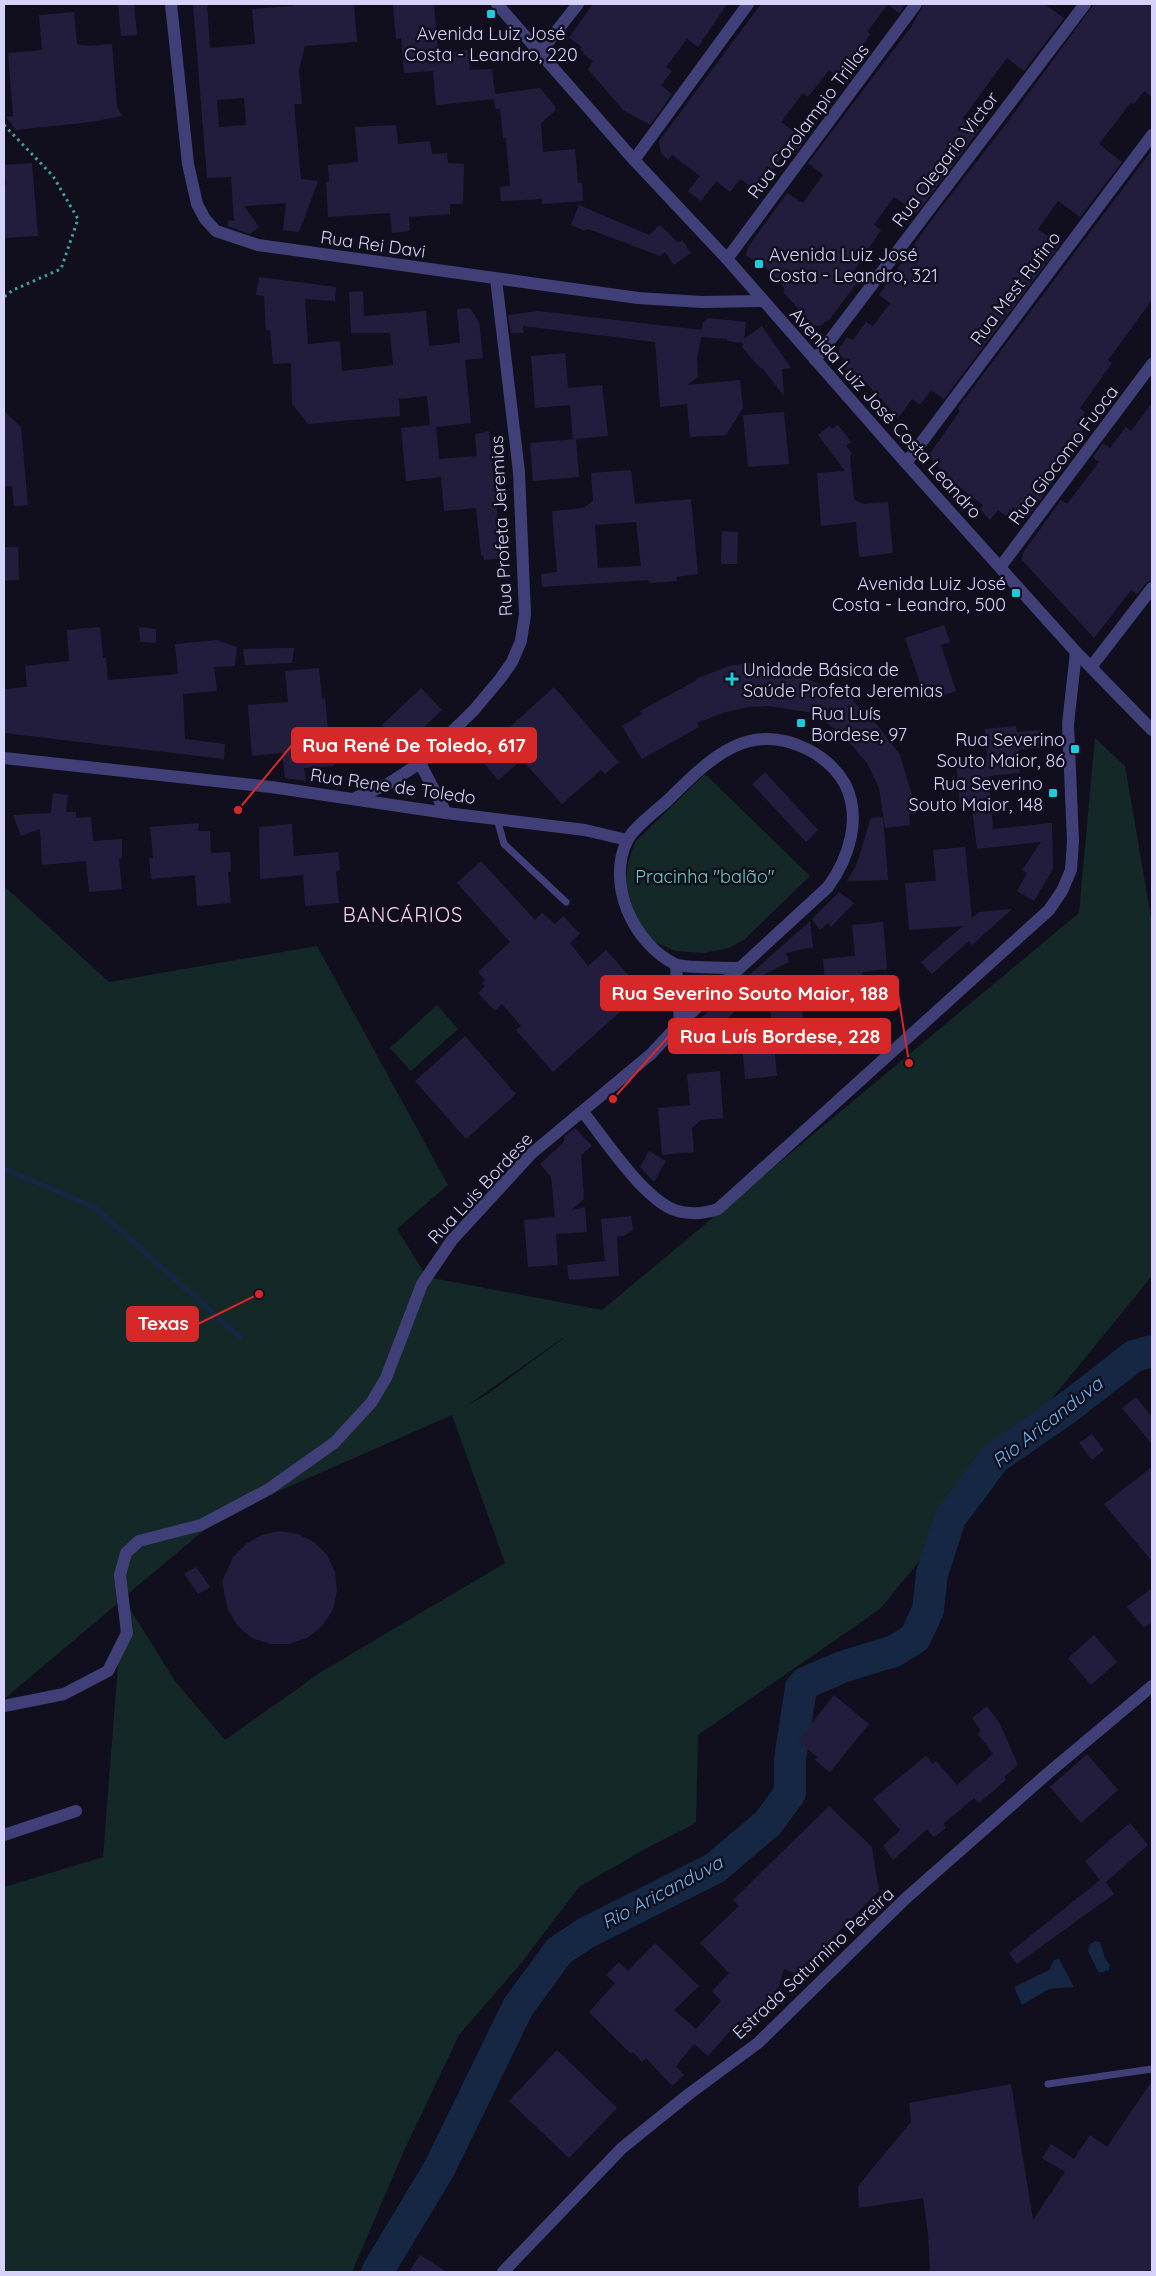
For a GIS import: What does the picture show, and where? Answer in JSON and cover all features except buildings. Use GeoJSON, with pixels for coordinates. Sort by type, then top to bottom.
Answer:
{"type":"FeatureCollection","features":[{"type":"Feature","properties":{"kind":"street","name":"Rua Rei Davi"},"geometry":{"type":"LineString","coordinates":[[171,4],[188,164],[197,204],[205,219],[216,231],[258,245],[638,298],[702,302],[762,301]]}},
{"type":"Feature","properties":{"kind":"street","name":"Avenida Luiz José Costa Leandro"},"geometry":{"type":"LineString","coordinates":[[497,4],[634,160],[727,259],[762,301],[1076,652],[1152,730]]}},
{"type":"Feature","properties":{"kind":"street"},"geometry":{"type":"LineString","coordinates":[[540,52],[578,4]]}},
{"type":"Feature","properties":{"kind":"street"},"geometry":{"type":"LineString","coordinates":[[634,160],[748,4]]}},
{"type":"Feature","properties":{"kind":"street","name":"Rua Corolampio Trillas"},"geometry":{"type":"LineString","coordinates":[[727,259],[916,4]]}},
{"type":"Feature","properties":{"kind":"street","name":"Rua Olegario Victor"},"geometry":{"type":"LineString","coordinates":[[815,360],[1085,4]]}},
{"type":"Feature","properties":{"kind":"street","name":"Rua Mest Rufino"},"geometry":{"type":"LineString","coordinates":[[906,463],[1152,135]]}},
{"type":"Feature","properties":{"kind":"street","name":"Rua Profeta Jeremias"},"geometry":{"type":"LineString","coordinates":[[355,799],[388,784],[420,763],[474,710],[500,679],[512,662],[521,641],[526,614],[519,472],[496,279]]}},
{"type":"Feature","properties":{"kind":"street","name":"Rua Giocomo Fuoca"},"geometry":{"type":"LineString","coordinates":[[1001,566],[1152,364]]}},
{"type":"Feature","properties":{"kind":"street"},"geometry":{"type":"LineString","coordinates":[[1090,667],[1152,588]]}},
{"type":"Feature","properties":{"kind":"street"},"geometry":{"type":"LineString","coordinates":[[583,1112],[640,1184],[660,1202],[673,1210],[685,1212],[706,1213],[718,1209],[1049,910],[1062,891],[1071,870],[1073,841],[1068,724],[1076,652]]}},
{"type":"Feature","properties":{"kind":"street","name":"Rua Luis Bordese"},"geometry":{"type":"LineString","coordinates":[[4,1706],[64,1694],[108,1671],[127,1633],[120,1575],[126,1553],[139,1541],[201,1525],[260,1493],[334,1444],[352,1426],[371,1403],[386,1378],[422,1284],[452,1240],[517,1169],[558,1131],[651,1054],[680,1023],[828,887],[839,872],[847,852],[854,815],[852,801],[836,770],[818,755],[781,739],[767,738],[746,741],[723,751],[627,840]]}},
{"type":"Feature","properties":{"kind":"street","name":"Rua Rene de Toledo"},"geometry":{"type":"LineString","coordinates":[[4,758],[271,787],[446,813],[585,830],[627,840]]}},
{"type":"Feature","properties":{"kind":"street"},"geometry":{"type":"LineString","coordinates":[[420,763],[446,813]]}},
{"type":"Feature","properties":{"kind":"street"},"geometry":{"type":"LineString","coordinates":[[627,840],[620,866],[622,894],[630,920],[658,952],[676,965],[739,968]]}},
{"type":"Feature","properties":{"kind":"street"},"geometry":{"type":"LineString","coordinates":[[676,965],[680,1023]]}},
{"type":"Feature","properties":{"kind":"street","name":"Estrada Saturnino Pereira"},"geometry":{"type":"LineString","coordinates":[[503,2272],[622,2148],[758,2042],[906,1899],[1047,1774],[1152,1686]]}},
{"type":"Feature","properties":{"kind":"street"},"geometry":{"type":"LineString","coordinates":[[4,1835],[76,1811]]}},
{"type":"Feature","properties":{"kind":"lane"},"geometry":{"type":"LineString","coordinates":[[496,818],[504,844],[566,902]]}},
{"type":"Feature","properties":{"kind":"lane"},"geometry":{"type":"LineString","coordinates":[[1048,2084],[1152,2069]]}},
{"type":"Feature","properties":{"kind":"path"},"geometry":{"type":"LineString","coordinates":[[4,125],[53,176],[78,219],[61,269],[13,290],[4,297]]}},
{"type":"Feature","properties":{"kind":"green space"},"geometry":{"type":"Polygon","coordinates":[[[1095,738],[1125,766],[1152,923],[1152,1276],[880,1609],[698,1735],[696,1823],[645,1849],[579,1887],[522,1962],[459,2035],[403,2153],[352,2272],[4,2272],[4,1887],[103,1857],[123,1599],[4,1699],[4,886],[109,982],[317,946],[448,1185],[397,1229],[427,1277],[602,1310],[1079,913],[1095,738]],[[563,1338],[465,1407],[489,1393],[563,1338]],[[452,1415],[220,1517],[123,1598],[175,1681],[225,1740],[321,1672],[505,1563],[452,1415]]]}},
{"type":"Feature","properties":{"kind":"green space","name":"Pracinha \"balão\""},"geometry":{"type":"Polygon","coordinates":[[[705,774],[810,876],[745,939],[729,948],[704,953],[675,951],[655,942],[639,927],[625,885],[628,863],[635,842],[705,774]]]}},
{"type":"Feature","properties":{"kind":"green space"},"geometry":{"type":"Polygon","coordinates":[[[437,1005],[458,1029],[411,1071],[390,1048],[437,1005]]]}},
{"type":"Feature","properties":{"kind":"water"},"geometry":{"type":"Polygon","coordinates":[[[1095,1941],[1100,1942],[1105,1958],[1110,1965],[1109,1970],[1099,1973],[1088,1951],[1090,1944],[1095,1941]]]}},
{"type":"Feature","properties":{"kind":"water"},"geometry":{"type":"Polygon","coordinates":[[[1059,1959],[1074,1987],[1049,1989],[1022,2005],[1014,1987],[1049,1970],[1054,1960],[1059,1959]]]}},
{"type":"Feature","properties":{"kind":"waterway"},"geometry":{"type":"LineString","coordinates":[[4,1169],[94,1207],[241,1338]]}},
{"type":"Feature","properties":{"kind":"waterway","name":"Rio Aricanduva"},"geometry":{"type":"LineString","coordinates":[[377,2272],[439,2169],[518,2007],[559,1951],[586,1933],[715,1868],[768,1823],[790,1793],[790,1759],[801,1688],[805,1683],[842,1667],[894,1651],[915,1638],[928,1610],[932,1574],[950,1518],[995,1458],[1067,1408],[1134,1356],[1152,1351]]}},
{"type":"Feature","properties":{"kind":"place","name":"Avenida Luiz José Costa - Leandro, 220"},"geometry":{"type":"Point","coordinates":[491,14]}},
{"type":"Feature","properties":{"kind":"place","name":"Avenida Luiz José Costa - Leandro, 321"},"geometry":{"type":"Point","coordinates":[759,264]}},
{"type":"Feature","properties":{"kind":"place","name":"Avenida Luiz José Costa - Leandro, 500"},"geometry":{"type":"Point","coordinates":[1016,593]}},
{"type":"Feature","properties":{"kind":"place","name":"Unidade Básica de Saúde Profeta Jeremias"},"geometry":{"type":"Point","coordinates":[732,679]}},
{"type":"Feature","properties":{"kind":"place","name":"Rua Luís Bordese, 97"},"geometry":{"type":"Point","coordinates":[801,723]}},
{"type":"Feature","properties":{"kind":"place","name":"Rua Severino Souto Maior, 86"},"geometry":{"type":"Point","coordinates":[1075,749]}},
{"type":"Feature","properties":{"kind":"place","name":"Rua Severino Souto Maior, 148"},"geometry":{"type":"Point","coordinates":[1053,793]}},
{"type":"Feature","properties":{"kind":"place","name":"Rua René De Toledo, 617"},"geometry":{"type":"Point","coordinates":[238,810]}},
{"type":"Feature","properties":{"kind":"place","name":"Rua Severino Souto Maior, 188"},"geometry":{"type":"Point","coordinates":[909,1063]}},
{"type":"Feature","properties":{"kind":"place","name":"Rua Luís Bordese, 228"},"geometry":{"type":"Point","coordinates":[613,1099]}},
{"type":"Feature","properties":{"kind":"place","name":"Texas"},"geometry":{"type":"Point","coordinates":[259,1294]}},
{"type":"Feature","properties":{"kind":"district","name":"BANCÁRIOS"},"geometry":{"type":"Point","coordinates":[403,914]}}]}
